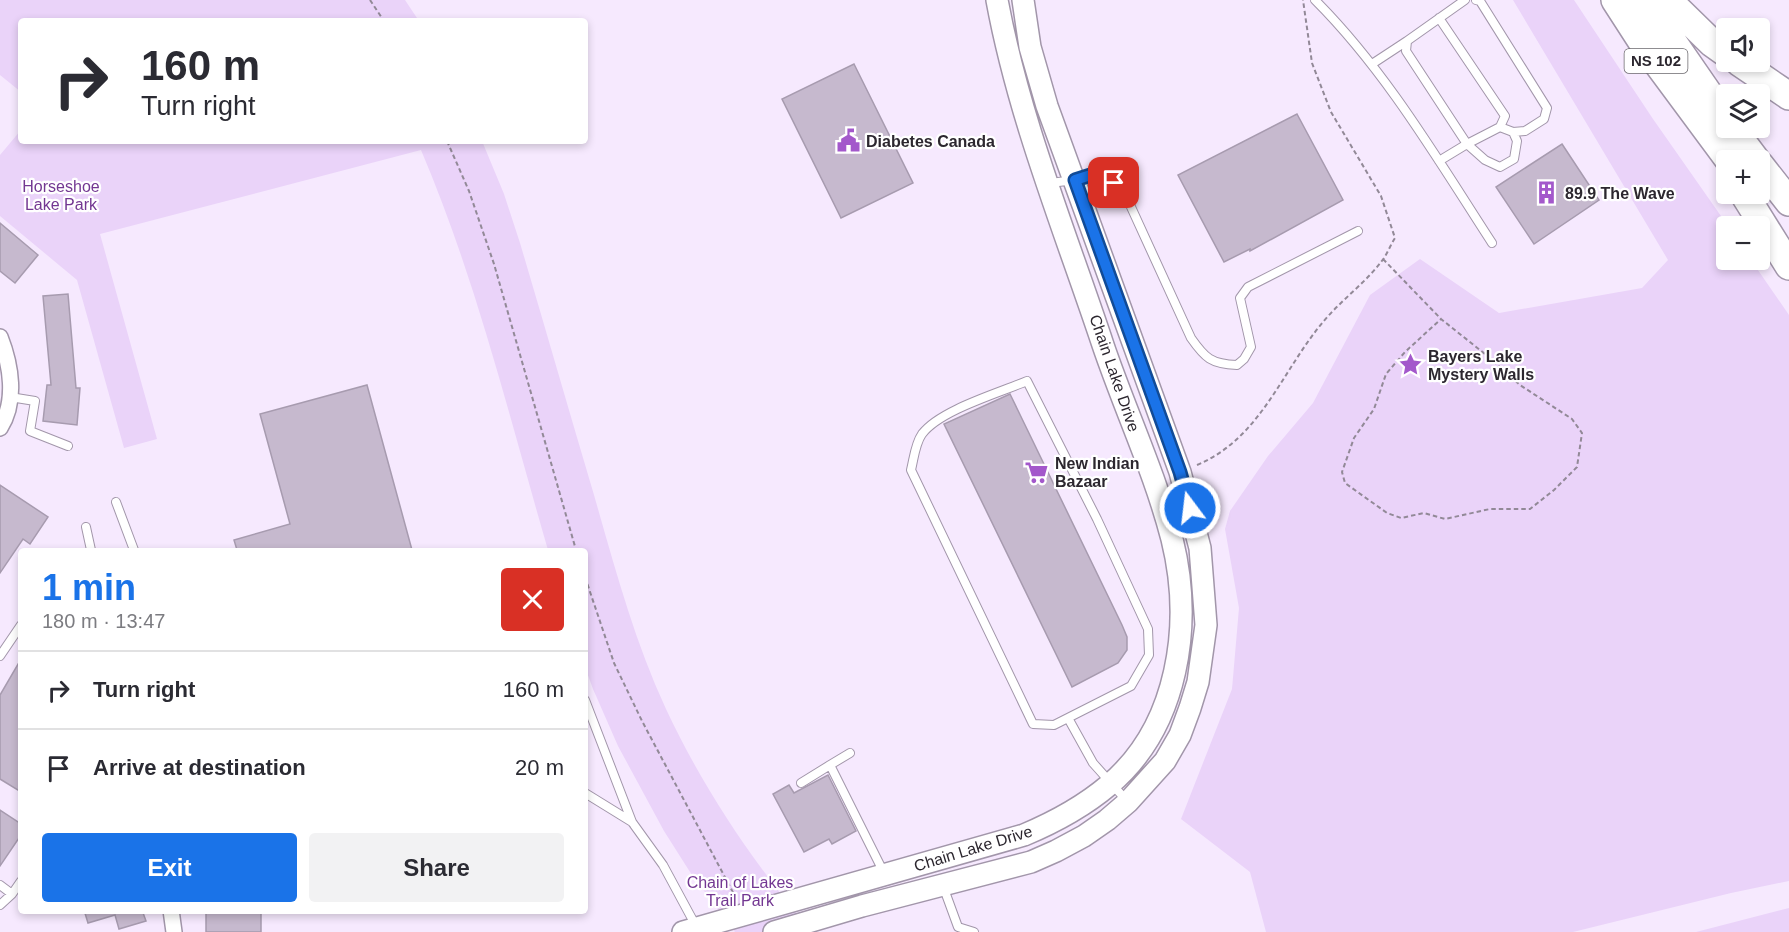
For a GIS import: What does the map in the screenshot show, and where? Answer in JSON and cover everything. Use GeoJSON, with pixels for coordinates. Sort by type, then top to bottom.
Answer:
{"type":"FeatureCollection","features":[{"type":"Feature","properties":{"kind":"highway","name":"NS 102"},"geometry":{"type":"LineString","coordinates":[[1615,0],[1646,48],[1713,120]]}},
{"type":"Feature","properties":{"kind":"highway","name":"NS 102"},"geometry":{"type":"LineString","coordinates":[[1644,0],[1713,120]]}},
{"type":"Feature","properties":{"kind":"highway"},"geometry":{"type":"LineString","coordinates":[[1668,0],[1716,46]]}},
{"type":"Feature","properties":{"kind":"highway"},"geometry":{"type":"LineString","coordinates":[[1753,72],[1789,96]]}},
{"type":"Feature","properties":{"kind":"highway"},"geometry":{"type":"LineString","coordinates":[[1713,120],[1724,150]]}},
{"type":"Feature","properties":{"kind":"highway"},"geometry":{"type":"LineString","coordinates":[[1770,178],[1789,202]]}},
{"type":"Feature","properties":{"kind":"highway"},"geometry":{"type":"LineString","coordinates":[[1750,204],[1789,266]]}},
{"type":"Feature","properties":{"kind":"highway"},"geometry":{"type":"LineString","coordinates":[[1763,204],[1789,236]]}},
{"type":"Feature","properties":{"kind":"street","name":"Chain Lake Drive"},"geometry":{"type":"LineString","coordinates":[[858,895],[884,874],[1024,835],[1057,821],[1110,784],[1136,757],[1153,732],[1166,702],[1181,639],[1178,574],[1163,509],[1021,103],[1008,56],[997,0]]}},
{"type":"Feature","properties":{"kind":"street","name":"Chain Lake Drive"},"geometry":{"type":"LineString","coordinates":[[774,932],[793,918],[858,895],[942,885],[1031,862],[1056,852],[1084,836],[1128,802],[1165,761],[1180,735],[1198,682],[1206,625],[1200,548],[1180,472],[1047,106],[1030,47],[1023,0]]}},
{"type":"Feature","properties":{"kind":"street"},"geometry":{"type":"LineString","coordinates":[[0,337],[10,368],[10,397],[0,428]]}},
{"type":"Feature","properties":{"kind":"street"},"geometry":{"type":"LineString","coordinates":[[172,914],[174,932]]}},
{"type":"Feature","properties":{"kind":"street","name":"Chain Lake Drive"},"geometry":{"type":"LineString","coordinates":[[693,930],[744,914],[793,918]]}},
{"type":"Feature","properties":{"kind":"lane"},"geometry":{"type":"LineString","coordinates":[[1315,0],[1372,64],[1492,243]]}},
{"type":"Feature","properties":{"kind":"lane"},"geometry":{"type":"LineString","coordinates":[[1372,64],[1465,0]]}},
{"type":"Feature","properties":{"kind":"lane"},"geometry":{"type":"LineString","coordinates":[[1476,0],[1480,1],[1547,108],[1544,119],[1525,131],[1513,132],[1500,127]]}},
{"type":"Feature","properties":{"kind":"lane"},"geometry":{"type":"LineString","coordinates":[[1439,18],[1505,116],[1500,127],[1439,161]]}},
{"type":"Feature","properties":{"kind":"lane"},"geometry":{"type":"LineString","coordinates":[[1407,41],[1406,51],[1467,144],[1485,160],[1500,167],[1514,159],[1517,141],[1513,132]]}},
{"type":"Feature","properties":{"kind":"lane"},"geometry":{"type":"LineString","coordinates":[[1048,183],[1075,180],[1097,173],[1114,183],[1126,196],[1191,338],[1213,362],[1223,365],[1237,365],[1244,360],[1251,346],[1240,298],[1248,287],[1358,231]]}},
{"type":"Feature","properties":{"kind":"lane"},"geometry":{"type":"LineString","coordinates":[[1027,381],[1097,519],[1148,629],[1149,655],[1131,686],[1068,718],[1054,725],[1033,724],[911,470],[917,445],[923,433],[950,413],[1027,381]]}},
{"type":"Feature","properties":{"kind":"lane"},"geometry":{"type":"LineString","coordinates":[[10,397],[35,400],[30,431],[68,446]]}},
{"type":"Feature","properties":{"kind":"lane"},"geometry":{"type":"LineString","coordinates":[[116,502],[133,548]]}},
{"type":"Feature","properties":{"kind":"lane"},"geometry":{"type":"LineString","coordinates":[[86,527],[91,548]]}},
{"type":"Feature","properties":{"kind":"lane"},"geometry":{"type":"LineString","coordinates":[[0,656],[18,629]]}},
{"type":"Feature","properties":{"kind":"lane"},"geometry":{"type":"LineString","coordinates":[[588,708],[632,822],[663,865],[693,930]]}},
{"type":"Feature","properties":{"kind":"lane"},"geometry":{"type":"LineString","coordinates":[[1068,718],[1093,763],[1128,802]]}},
{"type":"Feature","properties":{"kind":"lane"},"geometry":{"type":"LineString","coordinates":[[801,783],[850,753]]}},
{"type":"Feature","properties":{"kind":"lane"},"geometry":{"type":"LineString","coordinates":[[831,765],[884,874]]}},
{"type":"Feature","properties":{"kind":"lane"},"geometry":{"type":"LineString","coordinates":[[588,795],[632,822]]}},
{"type":"Feature","properties":{"kind":"lane"},"geometry":{"type":"LineString","coordinates":[[0,885],[12,894]]}},
{"type":"Feature","properties":{"kind":"lane"},"geometry":{"type":"LineString","coordinates":[[0,905],[18,885]]}},
{"type":"Feature","properties":{"kind":"lane"},"geometry":{"type":"LineString","coordinates":[[942,885],[956,930],[974,932]]}},
{"type":"Feature","properties":{"kind":"path"},"geometry":{"type":"LineString","coordinates":[[370,0],[382,18]]}},
{"type":"Feature","properties":{"kind":"path"},"geometry":{"type":"LineString","coordinates":[[448,144],[469,192],[494,264],[575,548]]}},
{"type":"Feature","properties":{"kind":"path"},"geometry":{"type":"LineString","coordinates":[[1383,259],[1441,319],[1520,385],[1572,419],[1582,433],[1577,467],[1554,490],[1530,509],[1490,509],[1445,519],[1424,513],[1401,518],[1387,513],[1345,483],[1342,472],[1354,438],[1374,409],[1386,374],[1441,319]]}},
{"type":"Feature","properties":{"kind":"path"},"geometry":{"type":"LineString","coordinates":[[588,586],[614,663],[632,702],[744,914]]}},
{"type":"Feature","properties":{"kind":"green space"},"geometry":{"type":"Polygon","coordinates":[[[0,0],[405,0],[417,18],[18,18],[18,90],[0,75],[0,0]]]}},
{"type":"Feature","properties":{"kind":"green space"},"geometry":{"type":"Polygon","coordinates":[[[1513,0],[1574,0],[1721,216],[1716,216],[1716,270],[1758,270],[1789,315],[1789,881],[1573,932],[1266,932],[1250,872],[1181,819],[1232,689],[1239,608],[1225,529],[1230,511],[1268,456],[1313,403],[1370,295],[1420,259],[1499,313],[1642,288],[1668,260],[1513,0]]]}},
{"type":"Feature","properties":{"kind":"green space"},"geometry":{"type":"Polygon","coordinates":[[[18,134],[18,144],[483,144],[504,194],[520,243],[618,577],[655,683],[681,739],[714,797],[750,853],[812,932],[735,932],[690,872],[664,831],[618,746],[588,675],[588,548],[547,548],[475,298],[459,248],[421,150],[100,234],[157,439],[124,448],[77,280],[0,216],[0,155],[18,134]]]}},
{"type":"Feature","properties":{"kind":"green space"},"geometry":{"type":"Polygon","coordinates":[[[1789,908],[1789,932],[1696,932],[1789,908]]]}},
{"type":"Feature","properties":{"kind":"building","name":"Diabetes Canada"},"geometry":{"type":"Polygon","coordinates":[[[854,64],[913,183],[841,218],[782,99],[854,64]]]}},
{"type":"Feature","properties":{"kind":"building"},"geometry":{"type":"Polygon","coordinates":[[[1297,114],[1343,200],[1250,251],[1250,249],[1224,262],[1178,175],[1297,114]]]}},
{"type":"Feature","properties":{"kind":"building","name":"89.9 The Wave"},"geometry":{"type":"Polygon","coordinates":[[[1562,144],[1599,200],[1534,244],[1496,187],[1562,144]]]}},
{"type":"Feature","properties":{"kind":"building"},"geometry":{"type":"Polygon","coordinates":[[[0,223],[38,255],[15,283],[0,271],[0,223]]]}},
{"type":"Feature","properties":{"kind":"building"},"geometry":{"type":"Polygon","coordinates":[[[68,294],[76,388],[80,388],[77,425],[43,421],[47,385],[51,385],[43,296],[68,294]]]}},
{"type":"Feature","properties":{"kind":"building"},"geometry":{"type":"Polygon","coordinates":[[[367,385],[411,548],[236,548],[234,540],[290,524],[260,414],[367,385]]]}},
{"type":"Feature","properties":{"kind":"building"},"geometry":{"type":"Polygon","coordinates":[[[1010,394],[1127,637],[1127,650],[1118,663],[1072,687],[944,424],[1010,394]]]}},
{"type":"Feature","properties":{"kind":"building"},"geometry":{"type":"Polygon","coordinates":[[[0,485],[48,517],[30,544],[23,539],[0,573],[0,485]]]}},
{"type":"Feature","properties":{"kind":"building"},"geometry":{"type":"Polygon","coordinates":[[[18,664],[18,790],[0,779],[0,695],[18,664]]]}},
{"type":"Feature","properties":{"kind":"building"},"geometry":{"type":"Polygon","coordinates":[[[828,775],[856,831],[832,844],[829,839],[804,852],[773,794],[789,785],[794,793],[828,775]]]}},
{"type":"Feature","properties":{"kind":"building"},"geometry":{"type":"Polygon","coordinates":[[[0,810],[18,822],[18,839],[0,866],[0,810]]]}},
{"type":"Feature","properties":{"kind":"building"},"geometry":{"type":"Polygon","coordinates":[[[85,914],[143,914],[146,921],[119,929],[115,915],[88,923],[85,914]]]}},
{"type":"Feature","properties":{"kind":"building"},"geometry":{"type":"Polygon","coordinates":[[[206,914],[261,914],[261,932],[206,932],[206,914]]]}},
{"type":"Feature","properties":{"kind":"place","name":"Diabetes Canada"},"geometry":{"type":"Point","coordinates":[848,141]}},
{"type":"Feature","properties":{"kind":"place","name":"89.9 The Wave"},"geometry":{"type":"Point","coordinates":[1547,193]}},
{"type":"Feature","properties":{"kind":"place","name":"Bayers Lake Mystery Walls"},"geometry":{"type":"Point","coordinates":[1410,365]}},
{"type":"Feature","properties":{"kind":"place","name":"New Indian Bazaar"},"geometry":{"type":"Point","coordinates":[1037,472]}},
{"type":"Feature","properties":{"kind":"route"},"geometry":{"type":"LineString","coordinates":[[1114,183],[1097,173],[1075,180],[1180,472],[1190,508]]}},
{"type":"Feature","properties":{"kind":"park label","name":"Horseshoe Lake Park"},"geometry":{"type":"Point","coordinates":[61,195]}},
{"type":"Feature","properties":{"kind":"park label","name":"Chain of Lakes Trail Park"},"geometry":{"type":"Point","coordinates":[740,891]}}]}
